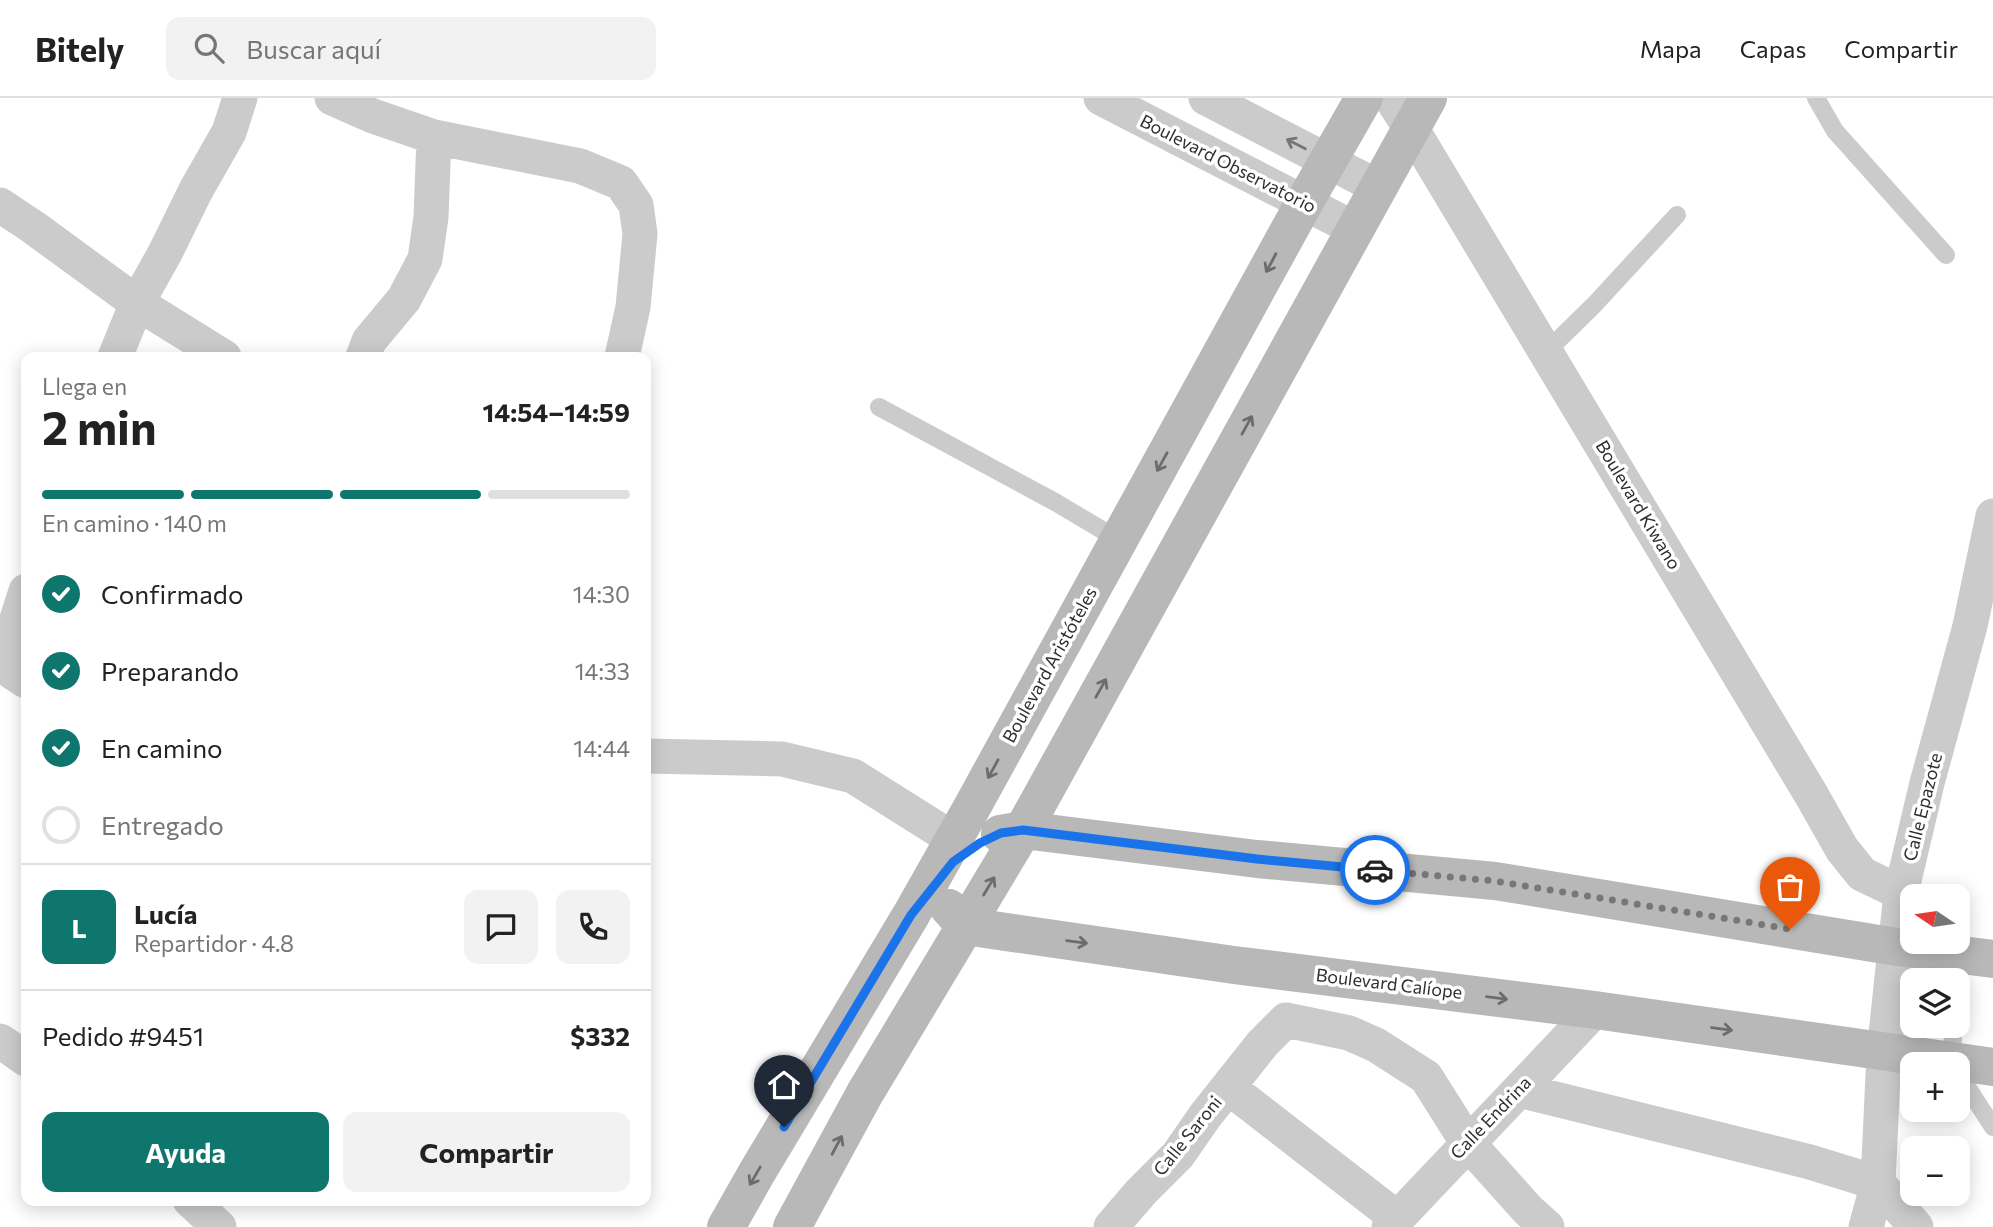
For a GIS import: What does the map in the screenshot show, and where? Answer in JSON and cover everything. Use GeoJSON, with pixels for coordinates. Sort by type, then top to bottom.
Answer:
{"type":"FeatureCollection","features":[{"type":"Feature","properties":{"kind":"street"},"geometry":{"type":"LineString","coordinates":[[118,352],[137,303],[229,132],[240,98]]}},
{"type":"Feature","properties":{"kind":"street"},"geometry":{"type":"LineString","coordinates":[[332,98],[373,116],[434,137],[580,166],[621,183],[636,205],[640,234],[634,307],[623,352]]}},
{"type":"Feature","properties":{"kind":"street","name":"Boulevard Observatorio"},"geometry":{"type":"LineString","coordinates":[[1101,98],[1355,229]]}},
{"type":"Feature","properties":{"kind":"street"},"geometry":{"type":"LineString","coordinates":[[1206,98],[1378,187]]}},
{"type":"Feature","properties":{"kind":"street","name":"Boulevard Aristóteles"},"geometry":{"type":"LineString","coordinates":[[726,1227],[959,837],[1119,540],[1364,98]]}},
{"type":"Feature","properties":{"kind":"street"},"geometry":{"type":"LineString","coordinates":[[792,1227],[865,1093],[1023,830],[1355,229],[1378,187],[1410,108]]}},
{"type":"Feature","properties":{"kind":"street","name":"Boulevard Kiwano"},"geometry":{"type":"LineString","coordinates":[[1410,108],[1546,352],[1842,849],[1862,874],[1900,892]]}},
{"type":"Feature","properties":{"kind":"street"},"geometry":{"type":"LineString","coordinates":[[365,352],[369,341],[404,299],[425,259],[431,217],[434,137]]}},
{"type":"Feature","properties":{"kind":"street"},"geometry":{"type":"LineString","coordinates":[[0,205],[137,303],[216,352]]}},
{"type":"Feature","properties":{"kind":"street","name":"Calle Epazote"},"geometry":{"type":"LineString","coordinates":[[1904,884],[1927,783],[1970,626],[1993,516]]}},
{"type":"Feature","properties":{"kind":"street"},"geometry":{"type":"LineString","coordinates":[[21,606],[5,653],[12,672],[21,678]]}},
{"type":"Feature","properties":{"kind":"street"},"geometry":{"type":"LineString","coordinates":[[651,756],[782,759],[853,776],[959,837],[980,843],[1001,833],[1023,830],[1257,859],[1495,881],[1971,960]]}},
{"type":"Feature","properties":{"kind":"street"},"geometry":{"type":"LineString","coordinates":[[959,837],[948,887],[950,910],[965,926]]}},
{"type":"Feature","properties":{"kind":"street","name":"Calle Epazote"},"geometry":{"type":"LineString","coordinates":[[1866,1227],[1878,1183],[1884,1053],[1900,915]]}},
{"type":"Feature","properties":{"kind":"street","name":"Boulevard Calíope"},"geometry":{"type":"LineString","coordinates":[[965,926],[1900,1054]]}},
{"type":"Feature","properties":{"kind":"street"},"geometry":{"type":"LineString","coordinates":[[865,1093],[887,1087],[953,974],[974,952],[1030,936]]}},
{"type":"Feature","properties":{"kind":"street","name":"Calle Saroni"},"geometry":{"type":"LineString","coordinates":[[1111,1227],[1178,1155],[1205,1116],[1275,1032],[1312,974]]}},
{"type":"Feature","properties":{"kind":"street","name":"Calle Endrina"},"geometry":{"type":"LineString","coordinates":[[1393,1223],[1595,1010]]}},
{"type":"Feature","properties":{"kind":"street"},"geometry":{"type":"LineString","coordinates":[[1275,1032],[1349,1033],[1404,1061],[1426,1077],[1467,1143],[1547,1227]]}},
{"type":"Feature","properties":{"kind":"street"},"geometry":{"type":"LineString","coordinates":[[0,1041],[21,1056]]}},
{"type":"Feature","properties":{"kind":"street","name":"Boulevard Calíope"},"geometry":{"type":"LineString","coordinates":[[1970,1061],[1993,1067]]}},
{"type":"Feature","properties":{"kind":"street"},"geometry":{"type":"LineString","coordinates":[[1228,1087],[1393,1223]]}},
{"type":"Feature","properties":{"kind":"street"},"geometry":{"type":"LineString","coordinates":[[1519,1090],[1810,1162],[1878,1183],[1916,1227]]}},
{"type":"Feature","properties":{"kind":"street"},"geometry":{"type":"LineString","coordinates":[[196,1206],[219,1227]]}},
{"type":"Feature","properties":{"kind":"lane"},"geometry":{"type":"LineString","coordinates":[[1816,98],[1835,131],[1946,255]]}},
{"type":"Feature","properties":{"kind":"lane"},"geometry":{"type":"LineString","coordinates":[[1546,352],[1594,305],[1677,215]]}},
{"type":"Feature","properties":{"kind":"lane"},"geometry":{"type":"LineString","coordinates":[[880,407],[1119,540]]}},
{"type":"Feature","properties":{"kind":"lane"},"geometry":{"type":"LineString","coordinates":[[1970,1085],[1993,1127]]}},
{"type":"Feature","properties":{"kind":"way so far"},"geometry":{"type":"LineString","coordinates":[[1375,870],[1495,881],[1790,929]]}},
{"type":"Feature","properties":{"kind":"route"},"geometry":{"type":"LineString","coordinates":[[784,1127],[911,915],[953,862],[980,843],[1001,833],[1023,830],[1257,859],[1375,870]]}}]}
